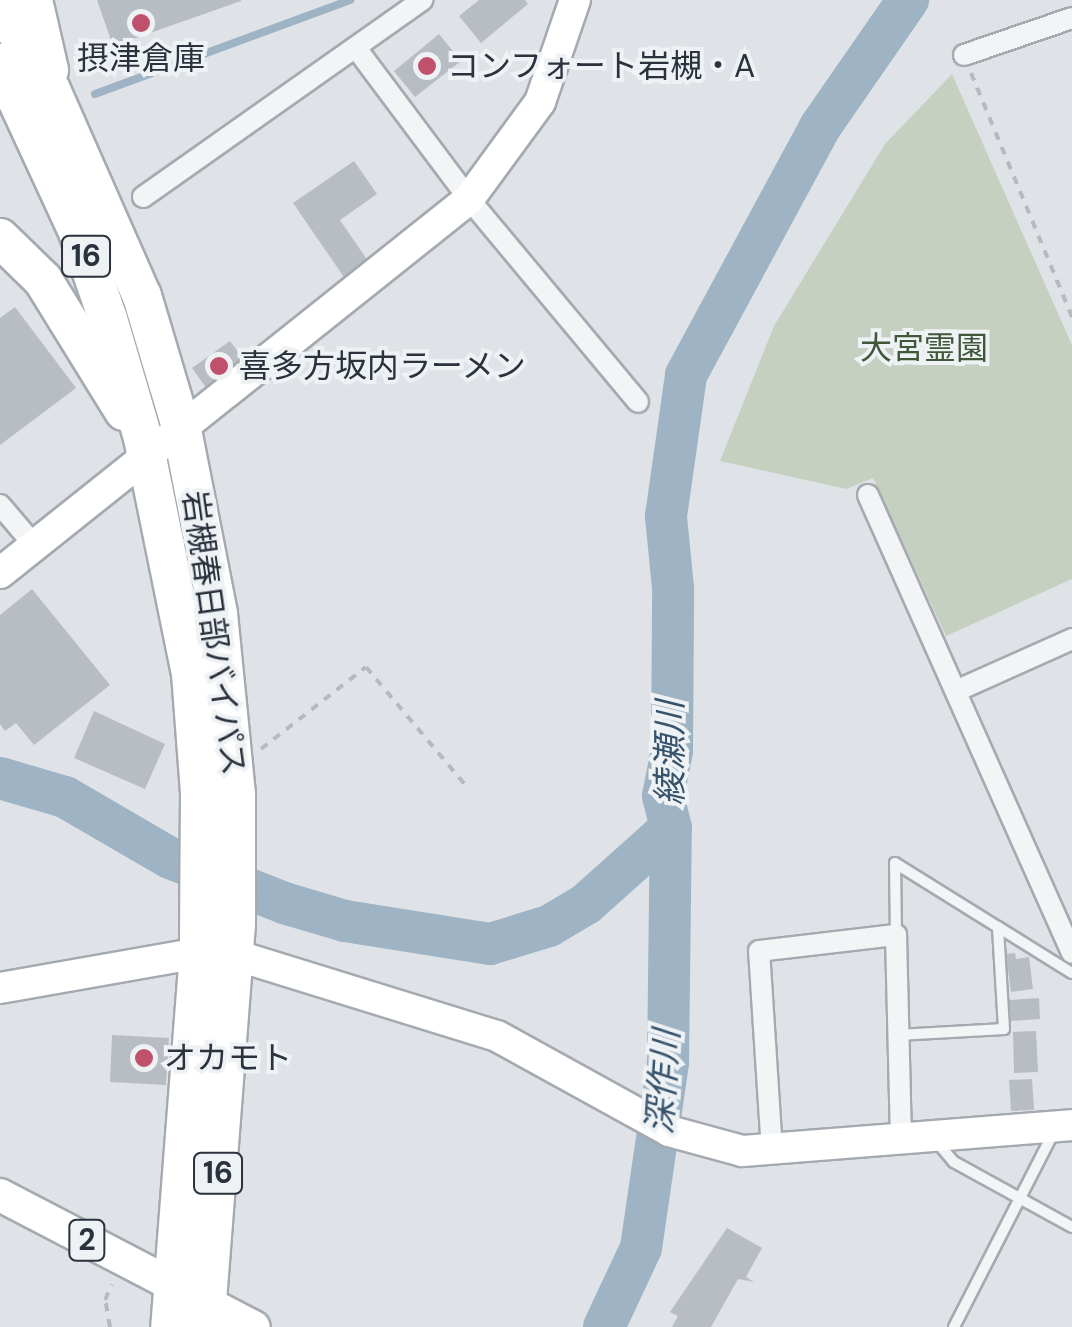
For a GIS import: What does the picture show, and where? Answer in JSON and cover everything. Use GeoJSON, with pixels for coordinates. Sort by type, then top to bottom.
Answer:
{"type":"FeatureCollection","features":[{"type":"Feature","properties":{"kind":"highway"},"geometry":{"type":"LineString","coordinates":[[33,0],[48,40],[51,90]]}},
{"type":"Feature","properties":{"kind":"highway","name":"岩槻春日部バイパス"},"geometry":{"type":"LineString","coordinates":[[0,4],[51,90],[136,280],[182,430],[218,614],[223,786],[195,1304]]}},
{"type":"Feature","properties":{"kind":"highway","name":"岩槻春日部バイパス"},"geometry":{"type":"LineString","coordinates":[[0,64],[78,232],[145,448],[192,673],[223,786]]}},
{"type":"Feature","properties":{"kind":"highway"},"geometry":{"type":"LineString","coordinates":[[0,238],[43,280],[145,448]]}},
{"type":"Feature","properties":{"kind":"highway","name":"16"},"geometry":{"type":"LineString","coordinates":[[170,1327],[195,1304]]}},
{"type":"Feature","properties":{"kind":"main road","name":"2"},"geometry":{"type":"LineString","coordinates":[[0,1195],[195,1304],[254,1327]]}},
{"type":"Feature","properties":{"kind":"street"},"geometry":{"type":"LineString","coordinates":[[143,197],[422,0]]}},
{"type":"Feature","properties":{"kind":"street"},"geometry":{"type":"LineString","coordinates":[[0,573],[145,448],[182,430],[469,199],[540,102],[575,0]]}},
{"type":"Feature","properties":{"kind":"street"},"geometry":{"type":"LineString","coordinates":[[964,55],[1072,18]]}},
{"type":"Feature","properties":{"kind":"street"},"geometry":{"type":"LineString","coordinates":[[356,48],[469,199],[638,402]]}},
{"type":"Feature","properties":{"kind":"street"},"geometry":{"type":"LineString","coordinates":[[868,495],[1072,953]]}},
{"type":"Feature","properties":{"kind":"street"},"geometry":{"type":"LineString","coordinates":[[0,504],[34,545]]}},
{"type":"Feature","properties":{"kind":"street"},"geometry":{"type":"LineString","coordinates":[[956,691],[1072,640]]}},
{"type":"Feature","properties":{"kind":"street"},"geometry":{"type":"LineString","coordinates":[[772,1151],[759,951],[896,935],[901,1140]]}},
{"type":"Feature","properties":{"kind":"street"},"geometry":{"type":"LineString","coordinates":[[0,988],[217,937],[512,1042],[692,1140],[772,1151],[1064,1126]]}},
{"type":"Feature","properties":{"kind":"lane"},"geometry":{"type":"LineString","coordinates":[[896,935],[895,863],[1072,973]]}},
{"type":"Feature","properties":{"kind":"lane"},"geometry":{"type":"LineString","coordinates":[[896,1035],[1004,1029],[998,927]]}},
{"type":"Feature","properties":{"kind":"lane"},"geometry":{"type":"LineString","coordinates":[[954,1327],[1064,1126]]}},
{"type":"Feature","properties":{"kind":"lane"},"geometry":{"type":"LineString","coordinates":[[934,1138],[954,1162],[1072,1227]]}},
{"type":"Feature","properties":{"kind":"path"},"geometry":{"type":"LineString","coordinates":[[964,55],[1072,317]]}},
{"type":"Feature","properties":{"kind":"path"},"geometry":{"type":"LineString","coordinates":[[223,786],[366,667],[467,787]]}},
{"type":"Feature","properties":{"kind":"path"},"geometry":{"type":"LineString","coordinates":[[110,1327],[105,1300],[112,1282]]}},
{"type":"Feature","properties":{"kind":"green space","name":"大宮霊園"},"geometry":{"type":"Polygon","coordinates":[[[952,74],[1072,345],[1072,579],[946,636],[873,478],[846,489],[720,461],[774,326],[885,144],[952,74]]]}},
{"type":"Feature","properties":{"kind":"building","name":"摂津倉庫"},"geometry":{"type":"Polygon","coordinates":[[[97,0],[241,0],[241,1],[113,46],[97,0]]]}},
{"type":"Feature","properties":{"kind":"building"},"geometry":{"type":"Polygon","coordinates":[[[479,0],[525,0],[528,4],[481,43],[459,16],[479,0]]]}},
{"type":"Feature","properties":{"kind":"building","name":"コンフォート岩槻・A"},"geometry":{"type":"Polygon","coordinates":[[[439,34],[461,61],[415,97],[394,71],[439,34]]]}},
{"type":"Feature","properties":{"kind":"building"},"geometry":{"type":"Polygon","coordinates":[[[354,161],[377,194],[340,220],[370,264],[346,280],[293,203],[354,161]]]}},
{"type":"Feature","properties":{"kind":"building"},"geometry":{"type":"Polygon","coordinates":[[[15,307],[76,388],[0,445],[0,318],[15,307]]]}},
{"type":"Feature","properties":{"kind":"building"},"geometry":{"type":"Polygon","coordinates":[[[230,341],[245,361],[207,389],[192,368],[230,341]]]}},
{"type":"Feature","properties":{"kind":"building"},"geometry":{"type":"Polygon","coordinates":[[[32,589],[110,685],[34,745],[16,723],[5,731],[0,724],[0,615],[32,589]]]}},
{"type":"Feature","properties":{"kind":"building"},"geometry":{"type":"Polygon","coordinates":[[[94,711],[165,744],[145,789],[74,758],[94,711]]]}},
{"type":"Feature","properties":{"kind":"building"},"geometry":{"type":"Polygon","coordinates":[[[1015,953],[1016,959],[1029,957],[1033,989],[1011,992],[1006,954],[1015,953]]]}},
{"type":"Feature","properties":{"kind":"building"},"geometry":{"type":"Polygon","coordinates":[[[1039,998],[1040,1019],[1011,1021],[1009,1000],[1039,998]]]}},
{"type":"Feature","properties":{"kind":"building"},"geometry":{"type":"Polygon","coordinates":[[[1036,1031],[1038,1072],[1014,1073],[1013,1032],[1036,1031]]]}},
{"type":"Feature","properties":{"kind":"building"},"geometry":{"type":"Polygon","coordinates":[[[112,1035],[169,1038],[166,1085],[110,1082],[112,1035]]]}},
{"type":"Feature","properties":{"kind":"building"},"geometry":{"type":"Polygon","coordinates":[[[1032,1079],[1034,1110],[1011,1111],[1009,1080],[1032,1079]]]}},
{"type":"Feature","properties":{"kind":"building"},"geometry":{"type":"Polygon","coordinates":[[[727,1228],[762,1248],[746,1277],[754,1282],[738,1279],[711,1327],[672,1327],[678,1316],[670,1312],[727,1228]]]}},
{"type":"Feature","properties":{"kind":"waterway"},"geometry":{"type":"LineString","coordinates":[[95,94],[350,0]]}},
{"type":"Feature","properties":{"kind":"waterway","name":"綾瀬川"},"geometry":{"type":"LineString","coordinates":[[604,1327],[641,1248],[668,1062],[671,828],[663,796],[672,751],[673,588],[666,516],[686,375],[820,127],[908,0]]}},
{"type":"Feature","properties":{"kind":"waterway","name":"綾瀬川"},"geometry":{"type":"LineString","coordinates":[[0,778],[65,797],[170,858],[284,903],[345,921],[490,944],[549,926],[586,904],[671,828]]}},
{"type":"Feature","properties":{"kind":"place","name":"摂津倉庫"},"geometry":{"type":"Point","coordinates":[141,23]}},
{"type":"Feature","properties":{"kind":"place","name":"コンフォート岩槻・A"},"geometry":{"type":"Point","coordinates":[427,66]}},
{"type":"Feature","properties":{"kind":"place","name":"喜多方坂内ラーメン"},"geometry":{"type":"Point","coordinates":[219,366]}},
{"type":"Feature","properties":{"kind":"place","name":"オカモト"},"geometry":{"type":"Point","coordinates":[144,1058]}},
{"type":"Feature","properties":{"kind":"water label","name":"深作川"},"geometry":{"type":"Point","coordinates":[663,1082]}}]}
